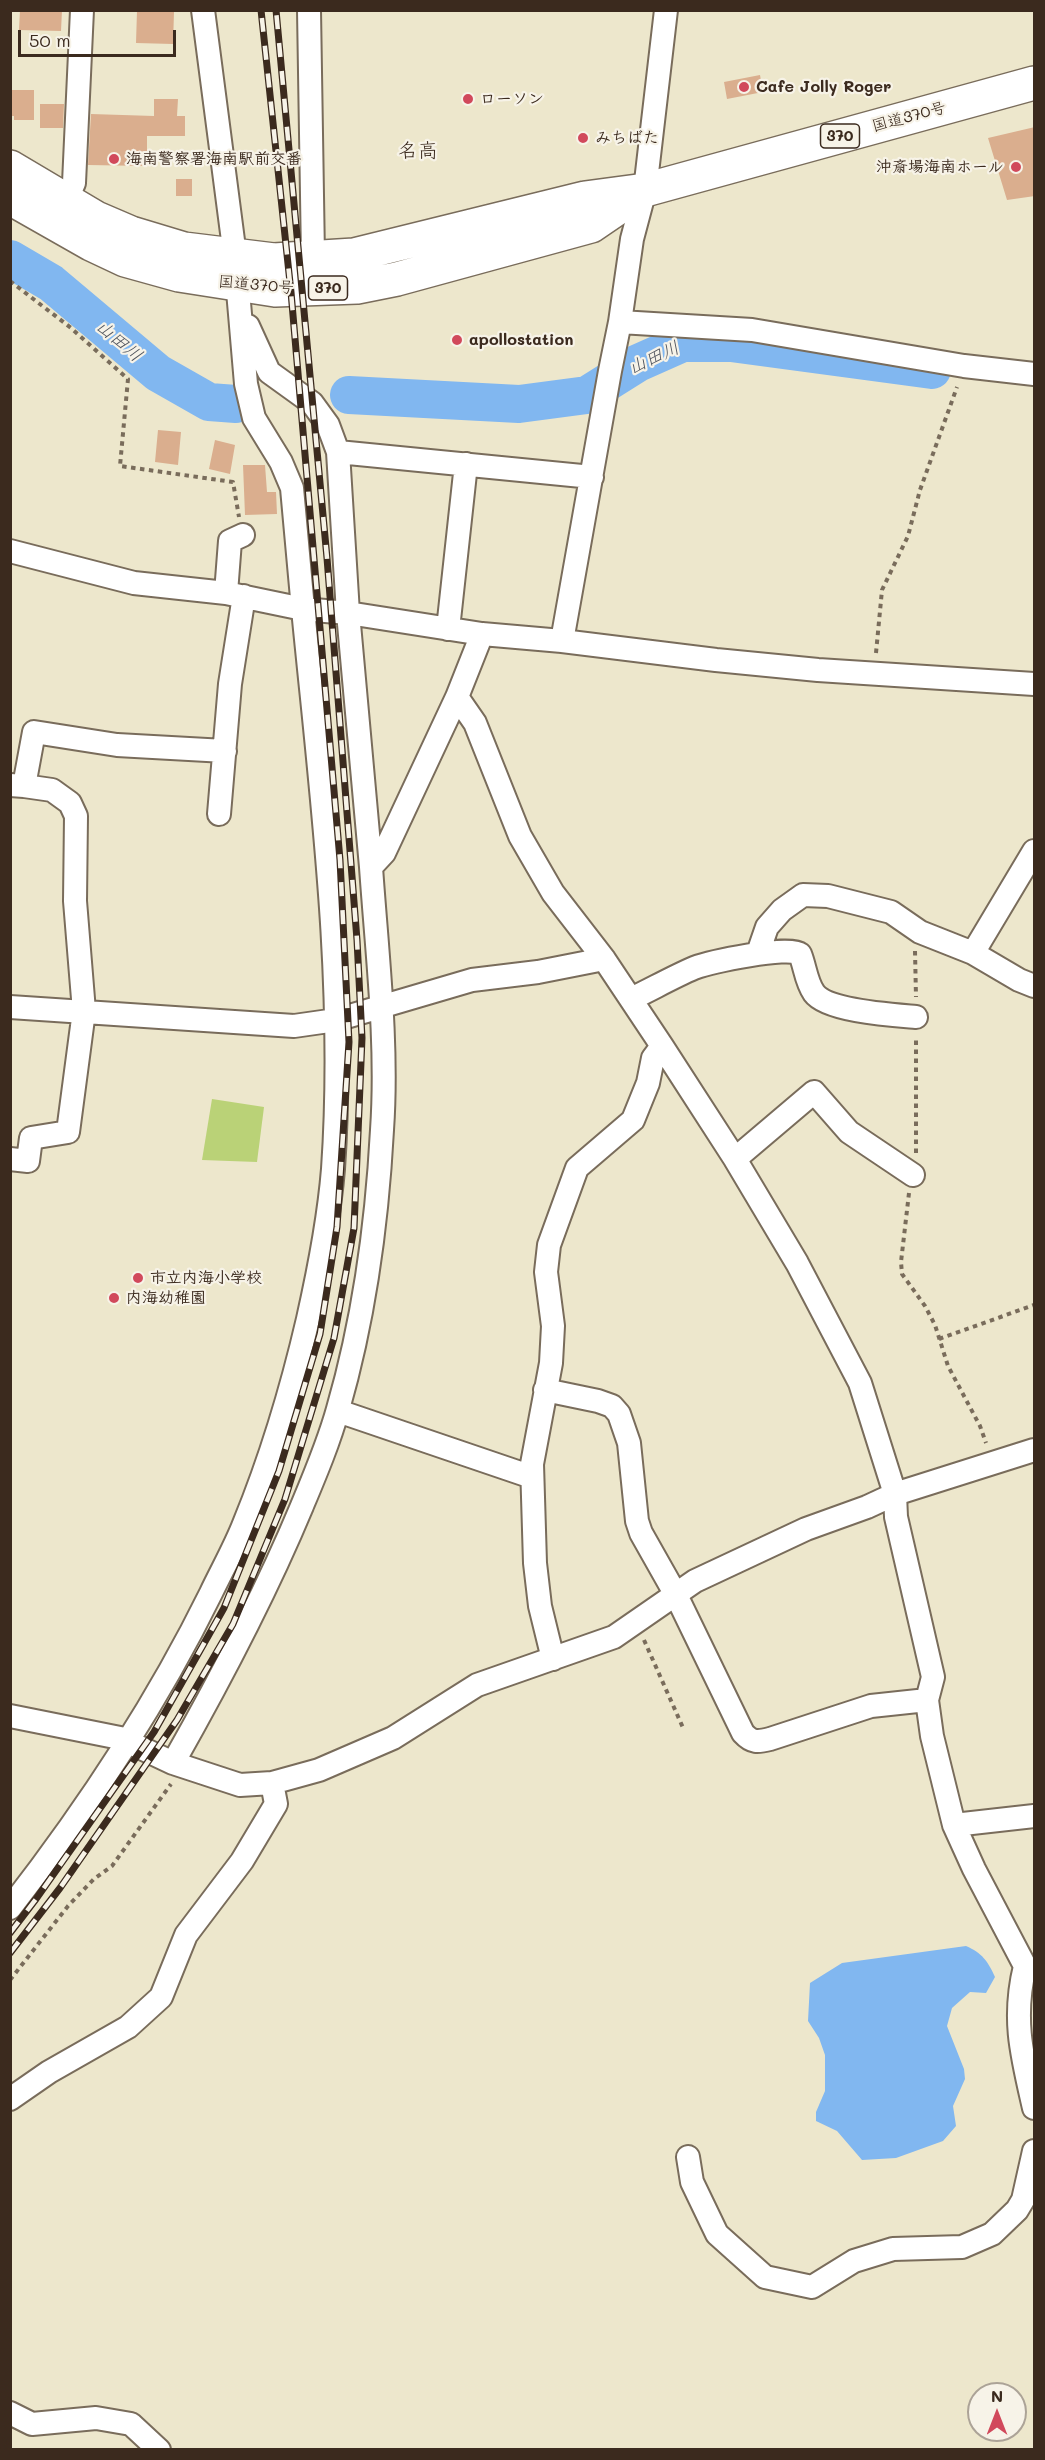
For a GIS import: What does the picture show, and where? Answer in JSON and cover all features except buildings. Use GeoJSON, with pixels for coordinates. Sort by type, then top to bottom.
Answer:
{"type":"FeatureCollection","features":[{"type":"Feature","properties":{"kind":"highway","name":"国道370号"},"geometry":{"type":"LineString","coordinates":[[237,282],[274,260],[354,255],[585,198],[645,190],[1035,83]]}},
{"type":"Feature","properties":{"kind":"highway","name":"国道370号"},"geometry":{"type":"LineString","coordinates":[[10,167],[61,213]]}},
{"type":"Feature","properties":{"kind":"highway","name":"国道370号"},"geometry":{"type":"LineString","coordinates":[[10,198],[184,249],[237,282],[275,290],[357,286],[397,279],[591,225],[645,190]]}},
{"type":"Feature","properties":{"kind":"street"},"geometry":{"type":"LineString","coordinates":[[61,213],[74,183],[82,10]]}},
{"type":"Feature","properties":{"kind":"street"},"geometry":{"type":"LineString","coordinates":[[10,1908],[129,1743],[193,1630],[244,1525],[289,1395],[318,1274],[332,1173],[336,1116],[336,1020],[330,888],[292,488],[281,462],[254,418],[246,384],[237,282],[203,10]]}},
{"type":"Feature","properties":{"kind":"street"},"geometry":{"type":"LineString","coordinates":[[309,10],[313,257]]}},
{"type":"Feature","properties":{"kind":"street"},"geometry":{"type":"LineString","coordinates":[[562,641],[620,322],[632,239],[645,190],[666,10]]}},
{"type":"Feature","properties":{"kind":"street"},"geometry":{"type":"LineString","coordinates":[[178,1765],[280,1557],[338,1411],[356,1336],[374,1218],[382,1129],[380,1006],[371,867],[348,613],[338,452],[328,425],[312,403],[269,372],[237,282]]}},
{"type":"Feature","properties":{"kind":"street"},"geometry":{"type":"LineString","coordinates":[[620,322],[752,330],[964,366],[1035,374]]}},
{"type":"Feature","properties":{"kind":"street"},"geometry":{"type":"LineString","coordinates":[[338,452],[592,477]]}},
{"type":"Feature","properties":{"kind":"street"},"geometry":{"type":"LineString","coordinates":[[448,628],[466,464]]}},
{"type":"Feature","properties":{"kind":"street"},"geometry":{"type":"LineString","coordinates":[[219,814],[235,594],[230,541],[243,535]]}},
{"type":"Feature","properties":{"kind":"street"},"geometry":{"type":"LineString","coordinates":[[10,551],[134,583],[235,594],[303,609],[348,613],[482,634],[562,641],[716,660],[874,674],[1035,684]]}},
{"type":"Feature","properties":{"kind":"street"},"geometry":{"type":"LineString","coordinates":[[371,867],[384,852],[457,697],[482,634]]}},
{"type":"Feature","properties":{"kind":"street"},"geometry":{"type":"LineString","coordinates":[[457,697],[475,723],[520,836],[553,893],[604,959],[735,1159],[797,1263],[860,1383],[895,1494],[896,1517],[933,1677],[927,1700],[932,1736],[954,1825],[974,1869],[1025,1966],[1019,1989],[1019,2044],[1035,2108]]}},
{"type":"Feature","properties":{"kind":"street"},"geometry":{"type":"LineString","coordinates":[[10,1160],[28,1161],[32,1138],[68,1132],[84,1011],[75,900],[76,816],[70,803],[52,790],[17,786],[34,732],[117,745],[225,751]]}},
{"type":"Feature","properties":{"kind":"street"},"geometry":{"type":"LineString","coordinates":[[973,953],[1035,851]]}},
{"type":"Feature","properties":{"kind":"street"},"geometry":{"type":"LineString","coordinates":[[758,953],[767,927],[782,910],[803,895],[828,896],[891,912],[915,929],[973,953],[1019,980],[1035,986]]}},
{"type":"Feature","properties":{"kind":"street"},"geometry":{"type":"LineString","coordinates":[[631,999],[696,967],[758,953],[796,951],[802,958],[812,991],[824,1002],[867,1012],[916,1017]]}},
{"type":"Feature","properties":{"kind":"street"},"geometry":{"type":"LineString","coordinates":[[10,1007],[294,1026],[336,1020],[472,980],[538,972],[604,959]]}},
{"type":"Feature","properties":{"kind":"street"},"geometry":{"type":"LineString","coordinates":[[553,1659],[540,1606],[535,1563],[532,1477],[544,1390],[551,1363],[553,1326],[546,1272],[549,1245],[577,1168],[633,1120],[648,1083],[653,1058],[662,1046]]}},
{"type":"Feature","properties":{"kind":"street"},"geometry":{"type":"LineString","coordinates":[[735,1159],[814,1092],[849,1132],[913,1175]]}},
{"type":"Feature","properties":{"kind":"street"},"geometry":{"type":"LineString","coordinates":[[544,1390],[598,1401],[612,1406],[619,1414],[629,1443],[637,1521],[641,1533],[676,1595],[743,1733],[750,1741],[770,1739],[871,1706],[927,1700]]}},
{"type":"Feature","properties":{"kind":"street"},"geometry":{"type":"LineString","coordinates":[[338,1411],[532,1477]]}},
{"type":"Feature","properties":{"kind":"street"},"geometry":{"type":"LineString","coordinates":[[10,1716],[120,1738],[178,1765],[240,1785],[272,1783],[319,1770],[393,1738],[477,1685],[615,1636],[696,1581],[806,1529],[867,1507],[895,1494],[993,1461],[1035,1450]]}},
{"type":"Feature","properties":{"kind":"street"},"geometry":{"type":"LineString","coordinates":[[10,2099],[49,2072],[128,2027],[161,1998],[186,1935],[242,1861],[276,1804],[272,1783]]}},
{"type":"Feature","properties":{"kind":"street"},"geometry":{"type":"LineString","coordinates":[[954,1825],[1035,1816]]}},
{"type":"Feature","properties":{"kind":"street"},"geometry":{"type":"LineString","coordinates":[[688,2157],[692,2182],[717,2234],[765,2277],[812,2287],[854,2261],[864,2258],[893,2250],[962,2247],[992,2234],[1017,2210],[1023,2200],[1035,2151]]}},
{"type":"Feature","properties":{"kind":"street"},"geometry":{"type":"LineString","coordinates":[[10,2413],[32,2424],[96,2418],[130,2424],[159,2450]]}},
{"type":"Feature","properties":{"kind":"path"},"geometry":{"type":"LineString","coordinates":[[10,281],[71,327],[128,379],[120,466],[233,482],[243,535]]}},
{"type":"Feature","properties":{"kind":"path"},"geometry":{"type":"LineString","coordinates":[[874,674],[882,590],[908,536],[914,509],[934,447],[964,366]]}},
{"type":"Feature","properties":{"kind":"path"},"geometry":{"type":"LineString","coordinates":[[915,929],[916,1150],[906,1206],[902,1274],[925,1306],[948,1366],[980,1426],[993,1461]]}},
{"type":"Feature","properties":{"kind":"path"},"geometry":{"type":"LineString","coordinates":[[939,1339],[1035,1305]]}},
{"type":"Feature","properties":{"kind":"path"},"geometry":{"type":"LineString","coordinates":[[636,1622],[684,1730]]}},
{"type":"Feature","properties":{"kind":"path"},"geometry":{"type":"LineString","coordinates":[[10,1980],[68,1906],[94,1879],[112,1866],[178,1765]]}},
{"type":"Feature","properties":{"kind":"green space"},"geometry":{"type":"Polygon","coordinates":[[[212,1099],[264,1107],[257,1162],[202,1160],[212,1099]]]}},
{"type":"Feature","properties":{"kind":"water"},"geometry":{"type":"Polygon","coordinates":[[[966,1946],[984,1958],[995,1977],[986,1993],[970,1992],[952,2008],[947,2026],[964,2069],[965,2079],[953,2106],[956,2126],[943,2141],[896,2158],[862,2160],[837,2131],[816,2121],[816,2112],[825,2091],[825,2055],[819,2038],[808,2021],[810,1983],[842,1963],[966,1946]]]}},
{"type":"Feature","properties":{"kind":"waterway","name":"山田川"},"geometry":{"type":"LineString","coordinates":[[10,259],[51,283],[158,373],[209,402],[236,404]]}},
{"type":"Feature","properties":{"kind":"waterway","name":"山田川"},"geometry":{"type":"LineString","coordinates":[[349,395],[519,404],[587,395],[638,363],[683,343],[731,343],[932,370]]}},
{"type":"Feature","properties":{"kind":"railway"},"geometry":{"type":"LineString","coordinates":[[10,1933],[154,1732],[224,1608],[279,1471],[320,1334],[337,1227],[349,1042],[340,860],[291,292],[261,10]]}},
{"type":"Feature","properties":{"kind":"railway"},"geometry":{"type":"LineString","coordinates":[[10,1953],[60,1888],[177,1720],[233,1624],[285,1499],[334,1338],[354,1228],[362,1038],[357,940],[327,558],[276,10]]}},
{"type":"Feature","properties":{"kind":"place","name":"Cafe Jolly Roger"},"geometry":{"type":"Point","coordinates":[744,87]}},
{"type":"Feature","properties":{"kind":"place","name":"ローソン"},"geometry":{"type":"Point","coordinates":[468,99]}},
{"type":"Feature","properties":{"kind":"place","name":"みちばた"},"geometry":{"type":"Point","coordinates":[583,138]}},
{"type":"Feature","properties":{"kind":"place","name":"海南警察署海南駅前交番"},"geometry":{"type":"Point","coordinates":[114,159]}},
{"type":"Feature","properties":{"kind":"place","name":"沖斎場海南ホール"},"geometry":{"type":"Point","coordinates":[1016,167]}},
{"type":"Feature","properties":{"kind":"place","name":"apollostation"},"geometry":{"type":"Point","coordinates":[457,340]}},
{"type":"Feature","properties":{"kind":"place","name":"市立内海小学校"},"geometry":{"type":"Point","coordinates":[138,1278]}},
{"type":"Feature","properties":{"kind":"place","name":"内海幼稚園"},"geometry":{"type":"Point","coordinates":[114,1298]}},
{"type":"Feature","properties":{"kind":"district","name":"名高"},"geometry":{"type":"Point","coordinates":[418,151]}}]}
